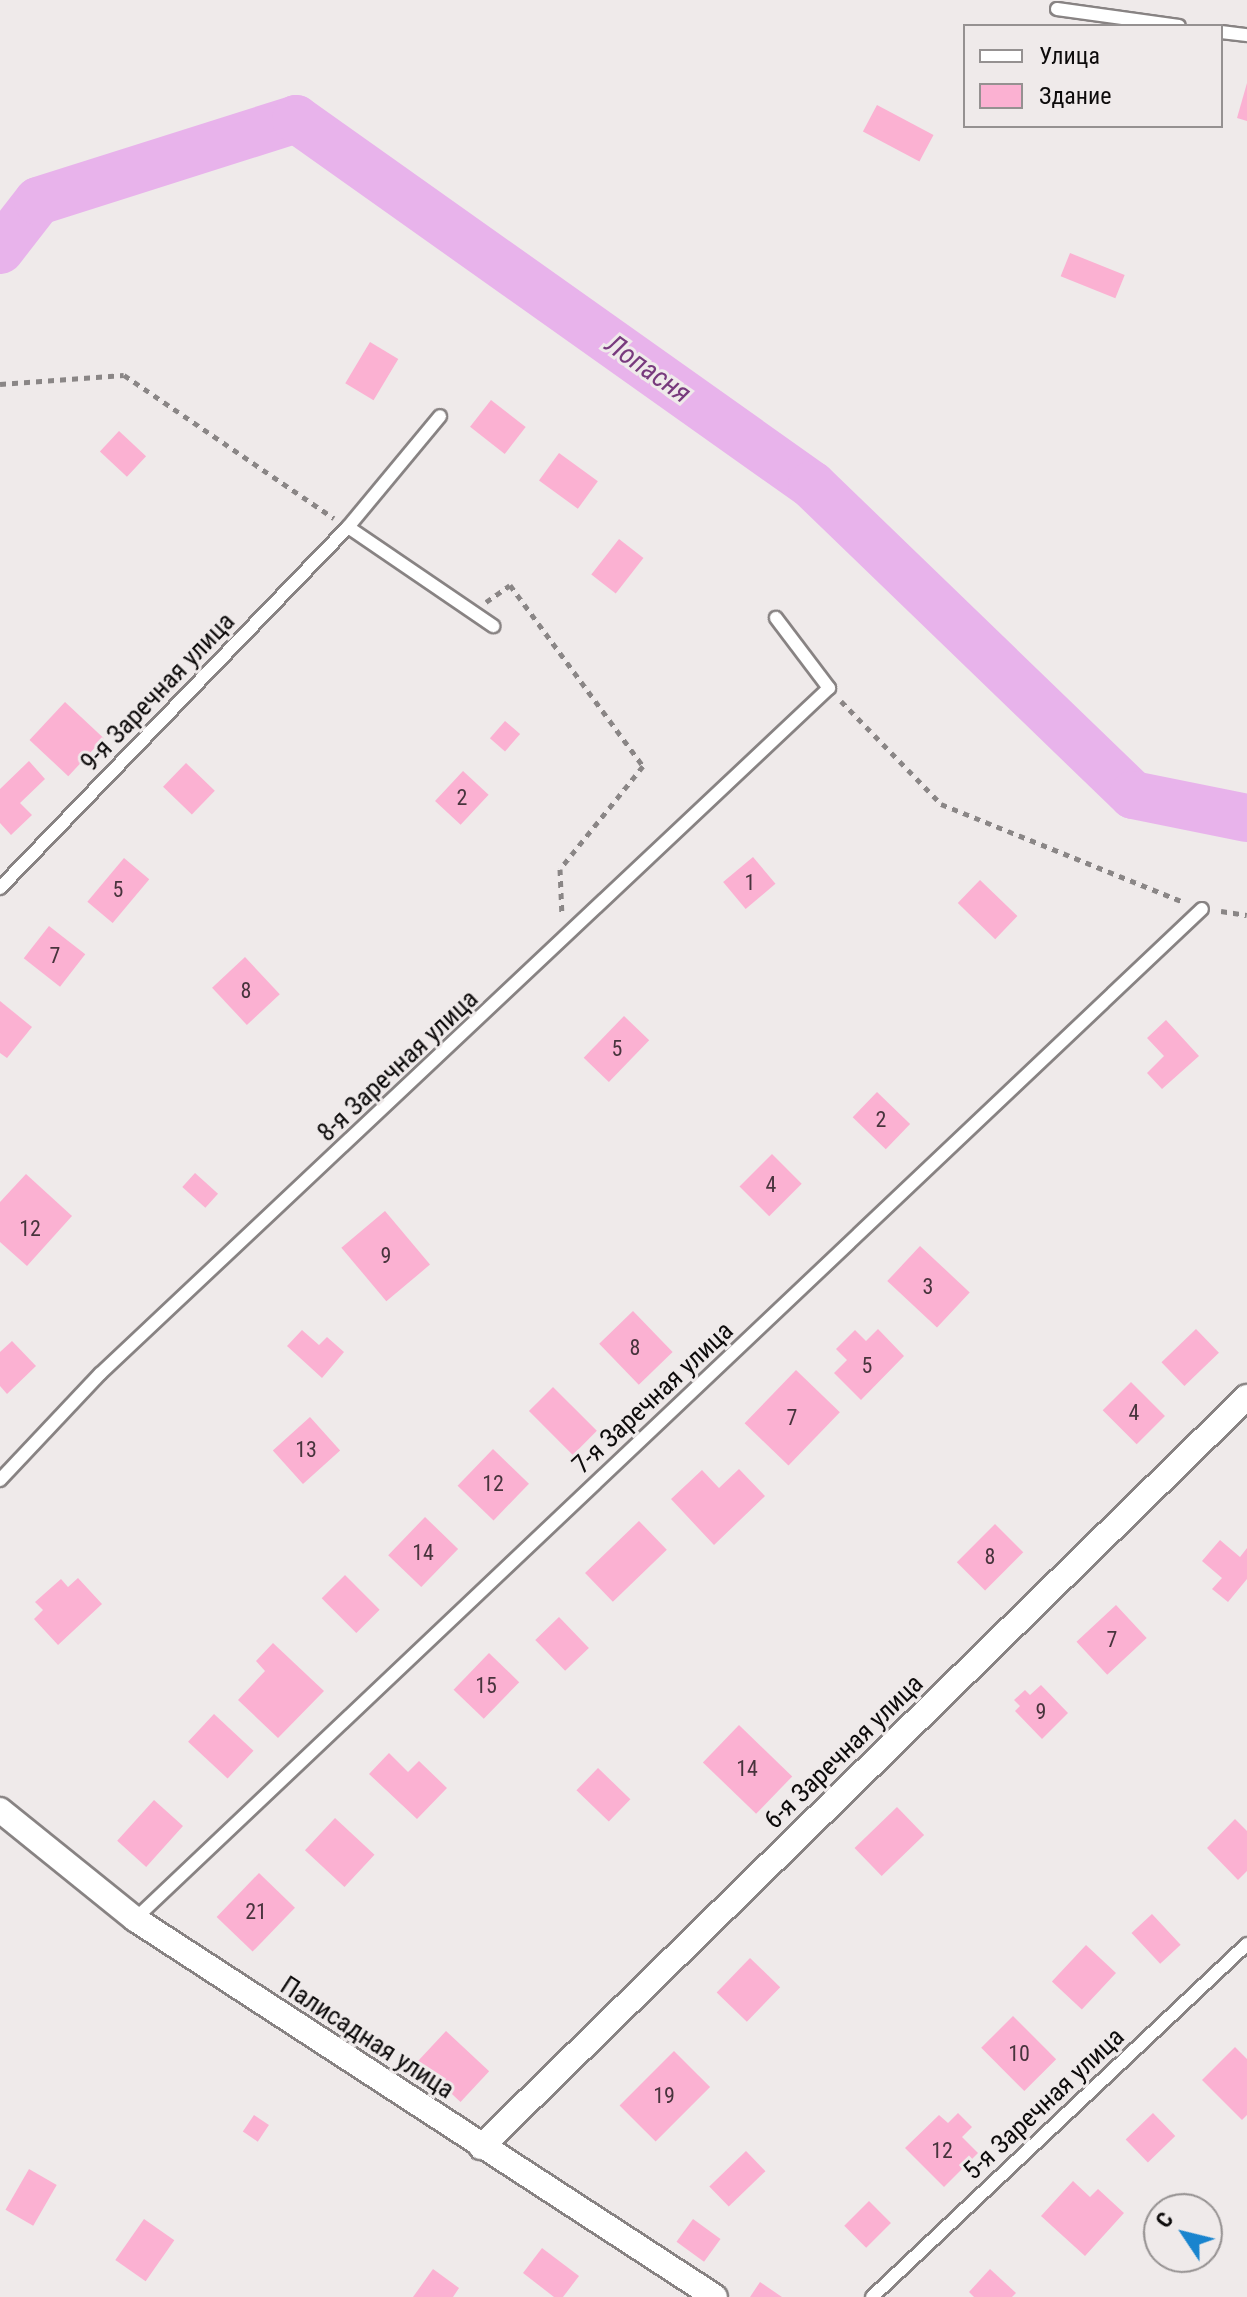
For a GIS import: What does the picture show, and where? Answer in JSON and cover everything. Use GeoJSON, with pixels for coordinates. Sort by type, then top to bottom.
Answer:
{"type":"FeatureCollection","features":[{"type":"Feature","properties":{"kind":"street","name":"6-я Заречная улица"},"geometry":{"type":"LineString","coordinates":[[481,2147],[1247,1397]]}},
{"type":"Feature","properties":{"kind":"street","name":"Палисадная улица"},"geometry":{"type":"LineString","coordinates":[[0,1810],[135,1919],[715,2297]]}},
{"type":"Feature","properties":{"kind":"lane"},"geometry":{"type":"LineString","coordinates":[[1057,9],[1165,24]]}},
{"type":"Feature","properties":{"kind":"lane"},"geometry":{"type":"LineString","coordinates":[[1223,32],[1247,35]]}},
{"type":"Feature","properties":{"kind":"lane","name":"9-я Заречная улица"},"geometry":{"type":"LineString","coordinates":[[0,888],[348,527],[440,416]]}},
{"type":"Feature","properties":{"kind":"lane"},"geometry":{"type":"LineString","coordinates":[[348,527],[493,626]]}},
{"type":"Feature","properties":{"kind":"lane"},"geometry":{"type":"LineString","coordinates":[[776,618],[829,688]]}},
{"type":"Feature","properties":{"kind":"lane","name":"8-я Заречная улица"},"geometry":{"type":"LineString","coordinates":[[0,1480],[100,1374],[563,942],[829,688]]}},
{"type":"Feature","properties":{"kind":"lane","name":"7-я Заречная улица"},"geometry":{"type":"LineString","coordinates":[[135,1919],[1202,909]]}},
{"type":"Feature","properties":{"kind":"lane","name":"5-я Заречная улица"},"geometry":{"type":"LineString","coordinates":[[872,2297],[1247,1944]]}},
{"type":"Feature","properties":{"kind":"path"},"geometry":{"type":"LineString","coordinates":[[0,384],[124,375],[348,527]]}},
{"type":"Feature","properties":{"kind":"path"},"geometry":{"type":"LineString","coordinates":[[473,612],[510,585],[643,766],[560,869],[563,942]]}},
{"type":"Feature","properties":{"kind":"path"},"geometry":{"type":"LineString","coordinates":[[829,688],[941,804],[1202,909],[1247,915]]}},
{"type":"Feature","properties":{"kind":"building"},"geometry":{"type":"Polygon","coordinates":[[[1247,83],[1247,121],[1237,118],[1247,83]]]}},
{"type":"Feature","properties":{"kind":"building"},"geometry":{"type":"Polygon","coordinates":[[[877,105],[934,135],[919,162],[863,131],[877,105]]]}},
{"type":"Feature","properties":{"kind":"building"},"geometry":{"type":"Polygon","coordinates":[[[1070,253],[1125,275],[1115,298],[1061,276],[1070,253]]]}},
{"type":"Feature","properties":{"kind":"building"},"geometry":{"type":"Polygon","coordinates":[[[370,342],[398,359],[374,400],[345,383],[370,342]]]}},
{"type":"Feature","properties":{"kind":"building"},"geometry":{"type":"Polygon","coordinates":[[[491,400],[526,427],[505,454],[470,427],[491,400]]]}},
{"type":"Feature","properties":{"kind":"building"},"geometry":{"type":"Polygon","coordinates":[[[119,431],[146,456],[127,477],[100,451],[119,431]]]}},
{"type":"Feature","properties":{"kind":"building"},"geometry":{"type":"Polygon","coordinates":[[[559,453],[598,481],[578,509],[539,481],[559,453]]]}},
{"type":"Feature","properties":{"kind":"building"},"geometry":{"type":"Polygon","coordinates":[[[619,539],[643,558],[616,594],[591,574],[619,539]]]}},
{"type":"Feature","properties":{"kind":"building"},"geometry":{"type":"Polygon","coordinates":[[[65,702],[104,738],[68,776],[30,740],[65,702]]]}},
{"type":"Feature","properties":{"kind":"building"},"geometry":{"type":"Polygon","coordinates":[[[505,721],[520,734],[505,751],[490,738],[505,721]]]}},
{"type":"Feature","properties":{"kind":"building"},"geometry":{"type":"Polygon","coordinates":[[[29,761],[45,779],[20,803],[32,815],[11,835],[0,823],[0,789],[29,761]]]}},
{"type":"Feature","properties":{"kind":"building"},"geometry":{"type":"Polygon","coordinates":[[[186,763],[215,791],[192,815],[163,787],[186,763]]]}},
{"type":"Feature","properties":{"kind":"building"},"geometry":{"type":"Polygon","coordinates":[[[463,771],[489,795],[461,825],[435,801],[463,771]]]}},
{"type":"Feature","properties":{"kind":"building"},"geometry":{"type":"Polygon","coordinates":[[[753,857],[775,884],[746,909],[723,882],[753,857]]]}},
{"type":"Feature","properties":{"kind":"building"},"geometry":{"type":"Polygon","coordinates":[[[124,858],[149,879],[113,923],[87,902],[124,858]]]}},
{"type":"Feature","properties":{"kind":"building"},"geometry":{"type":"Polygon","coordinates":[[[980,880],[1017,916],[995,939],[958,903],[980,880]]]}},
{"type":"Feature","properties":{"kind":"building"},"geometry":{"type":"Polygon","coordinates":[[[49,926],[85,954],[60,987],[24,958],[49,926]]]}},
{"type":"Feature","properties":{"kind":"building"},"geometry":{"type":"Polygon","coordinates":[[[245,957],[280,994],[247,1025],[212,988],[245,957]]]}},
{"type":"Feature","properties":{"kind":"building"},"geometry":{"type":"Polygon","coordinates":[[[0,1001],[32,1027],[7,1058],[0,1053],[0,1001]]]}},
{"type":"Feature","properties":{"kind":"building"},"geometry":{"type":"Polygon","coordinates":[[[624,1016],[649,1040],[609,1082],[584,1058],[624,1016]]]}},
{"type":"Feature","properties":{"kind":"building"},"geometry":{"type":"Polygon","coordinates":[[[1166,1020],[1199,1056],[1162,1089],[1147,1073],[1164,1056],[1147,1038],[1166,1020]]]}},
{"type":"Feature","properties":{"kind":"building"},"geometry":{"type":"Polygon","coordinates":[[[877,1092],[910,1124],[886,1149],[853,1117],[877,1092]]]}},
{"type":"Feature","properties":{"kind":"building"},"geometry":{"type":"Polygon","coordinates":[[[772,1154],[802,1184],[769,1216],[739,1187],[772,1154]]]}},
{"type":"Feature","properties":{"kind":"building"},"geometry":{"type":"Polygon","coordinates":[[[195,1173],[218,1194],[205,1208],[182,1187],[195,1173]]]}},
{"type":"Feature","properties":{"kind":"building"},"geometry":{"type":"Polygon","coordinates":[[[26,1174],[72,1216],[27,1266],[0,1242],[0,1202],[26,1174]]]}},
{"type":"Feature","properties":{"kind":"building"},"geometry":{"type":"Polygon","coordinates":[[[385,1211],[430,1265],[386,1301],[341,1248],[385,1211]]]}},
{"type":"Feature","properties":{"kind":"building"},"geometry":{"type":"Polygon","coordinates":[[[920,1246],[970,1292],[937,1327],[887,1281],[920,1246]]]}},
{"type":"Feature","properties":{"kind":"building"},"geometry":{"type":"Polygon","coordinates":[[[633,1311],[673,1352],[639,1385],[599,1344],[633,1311]]]}},
{"type":"Feature","properties":{"kind":"building"},"geometry":{"type":"Polygon","coordinates":[[[878,1329],[904,1356],[861,1400],[834,1373],[847,1360],[836,1349],[855,1330],[866,1341],[878,1329]]]}},
{"type":"Feature","properties":{"kind":"building"},"geometry":{"type":"Polygon","coordinates":[[[1196,1329],[1219,1353],[1184,1386],[1161,1362],[1196,1329]]]}},
{"type":"Feature","properties":{"kind":"building"},"geometry":{"type":"Polygon","coordinates":[[[302,1330],[319,1345],[327,1337],[344,1352],[322,1378],[287,1346],[302,1330]]]}},
{"type":"Feature","properties":{"kind":"building"},"geometry":{"type":"Polygon","coordinates":[[[12,1341],[36,1366],[7,1394],[0,1386],[0,1352],[12,1341]]]}},
{"type":"Feature","properties":{"kind":"building"},"geometry":{"type":"Polygon","coordinates":[[[796,1370],[840,1412],[788,1466],[745,1423],[796,1370]]]}},
{"type":"Feature","properties":{"kind":"building"},"geometry":{"type":"Polygon","coordinates":[[[1131,1382],[1165,1416],[1137,1444],[1103,1410],[1131,1382]]]}},
{"type":"Feature","properties":{"kind":"building"},"geometry":{"type":"Polygon","coordinates":[[[553,1387],[597,1431],[573,1455],[529,1411],[553,1387]]]}},
{"type":"Feature","properties":{"kind":"building"},"geometry":{"type":"Polygon","coordinates":[[[310,1417],[340,1450],[303,1484],[273,1450],[310,1417]]]}},
{"type":"Feature","properties":{"kind":"building"},"geometry":{"type":"Polygon","coordinates":[[[493,1449],[529,1484],[494,1520],[458,1486],[493,1449]]]}},
{"type":"Feature","properties":{"kind":"building"},"geometry":{"type":"Polygon","coordinates":[[[739,1469],[765,1496],[714,1545],[671,1499],[702,1470],[719,1488],[739,1469]]]}},
{"type":"Feature","properties":{"kind":"building"},"geometry":{"type":"Polygon","coordinates":[[[425,1517],[458,1549],[421,1587],[388,1555],[425,1517]]]}},
{"type":"Feature","properties":{"kind":"building"},"geometry":{"type":"Polygon","coordinates":[[[639,1521],[667,1550],[613,1602],[585,1573],[639,1521]]]}},
{"type":"Feature","properties":{"kind":"building"},"geometry":{"type":"Polygon","coordinates":[[[995,1524],[1023,1552],[985,1590],[957,1562],[995,1524]]]}},
{"type":"Feature","properties":{"kind":"building"},"geometry":{"type":"Polygon","coordinates":[[[1220,1540],[1240,1557],[1247,1548],[1247,1579],[1228,1602],[1212,1589],[1222,1578],[1202,1561],[1220,1540]]]}},
{"type":"Feature","properties":{"kind":"building"},"geometry":{"type":"Polygon","coordinates":[[[345,1575],[380,1610],[356,1633],[322,1598],[345,1575]]]}},
{"type":"Feature","properties":{"kind":"building"},"geometry":{"type":"Polygon","coordinates":[[[78,1578],[102,1604],[58,1645],[34,1619],[43,1610],[35,1602],[61,1579],[68,1587],[78,1578]]]}},
{"type":"Feature","properties":{"kind":"building"},"geometry":{"type":"Polygon","coordinates":[[[1116,1605],[1147,1638],[1107,1675],[1077,1642],[1116,1605]]]}},
{"type":"Feature","properties":{"kind":"building"},"geometry":{"type":"Polygon","coordinates":[[[559,1617],[589,1648],[565,1671],[535,1640],[559,1617]]]}},
{"type":"Feature","properties":{"kind":"building"},"geometry":{"type":"Polygon","coordinates":[[[273,1643],[324,1691],[278,1738],[238,1700],[265,1671],[256,1661],[273,1643]]]}},
{"type":"Feature","properties":{"kind":"building"},"geometry":{"type":"Polygon","coordinates":[[[489,1653],[519,1682],[484,1719],[454,1690],[489,1653]]]}},
{"type":"Feature","properties":{"kind":"building"},"geometry":{"type":"Polygon","coordinates":[[[1041,1685],[1068,1713],[1042,1739],[1015,1711],[1020,1706],[1014,1700],[1025,1690],[1030,1695],[1041,1685]]]}},
{"type":"Feature","properties":{"kind":"building"},"geometry":{"type":"Polygon","coordinates":[[[214,1714],[253,1751],[228,1779],[188,1742],[214,1714]]]}},
{"type":"Feature","properties":{"kind":"building"},"geometry":{"type":"Polygon","coordinates":[[[739,1725],[792,1776],[756,1814],[703,1762],[739,1725]]]}},
{"type":"Feature","properties":{"kind":"building"},"geometry":{"type":"Polygon","coordinates":[[[389,1753],[408,1772],[419,1761],[447,1788],[417,1819],[369,1774],[389,1753]]]}},
{"type":"Feature","properties":{"kind":"building"},"geometry":{"type":"Polygon","coordinates":[[[598,1768],[630,1799],[609,1822],[576,1790],[598,1768]]]}},
{"type":"Feature","properties":{"kind":"building"},"geometry":{"type":"Polygon","coordinates":[[[154,1800],[183,1826],[146,1867],[117,1841],[154,1800]]]}},
{"type":"Feature","properties":{"kind":"building"},"geometry":{"type":"Polygon","coordinates":[[[897,1807],[924,1835],[882,1876],[855,1848],[897,1807]]]}},
{"type":"Feature","properties":{"kind":"building"},"geometry":{"type":"Polygon","coordinates":[[[335,1818],[374,1855],[344,1887],[305,1850],[335,1818]]]}},
{"type":"Feature","properties":{"kind":"building"},"geometry":{"type":"Polygon","coordinates":[[[1235,1819],[1247,1831],[1247,1871],[1238,1880],[1207,1848],[1235,1819]]]}},
{"type":"Feature","properties":{"kind":"building"},"geometry":{"type":"Polygon","coordinates":[[[259,1873],[295,1908],[253,1952],[217,1917],[259,1873]]]}},
{"type":"Feature","properties":{"kind":"building"},"geometry":{"type":"Polygon","coordinates":[[[1152,1914],[1181,1945],[1160,1964],[1132,1933],[1152,1914]]]}},
{"type":"Feature","properties":{"kind":"building"},"geometry":{"type":"Polygon","coordinates":[[[1086,1945],[1116,1973],[1082,2010],[1052,1982],[1086,1945]]]}},
{"type":"Feature","properties":{"kind":"building"},"geometry":{"type":"Polygon","coordinates":[[[750,1958],[780,1987],[747,2022],[717,1993],[750,1958]]]}},
{"type":"Feature","properties":{"kind":"building"},"geometry":{"type":"Polygon","coordinates":[[[1013,2016],[1056,2059],[1024,2091],[981,2048],[1013,2016]]]}},
{"type":"Feature","properties":{"kind":"building"},"geometry":{"type":"Polygon","coordinates":[[[446,2031],[489,2071],[461,2102],[417,2062],[446,2031]]]}},
{"type":"Feature","properties":{"kind":"building"},"geometry":{"type":"Polygon","coordinates":[[[1235,2047],[1247,2059],[1247,2115],[1242,2120],[1202,2080],[1235,2047]]]}},
{"type":"Feature","properties":{"kind":"building"},"geometry":{"type":"Polygon","coordinates":[[[674,2051],[710,2087],[656,2142],[620,2105],[674,2051]]]}},
{"type":"Feature","properties":{"kind":"building"},"geometry":{"type":"Polygon","coordinates":[[[958,2113],[972,2127],[962,2137],[978,2153],[944,2187],[905,2148],[939,2115],[948,2123],[958,2113]]]}},
{"type":"Feature","properties":{"kind":"building"},"geometry":{"type":"Polygon","coordinates":[[[1153,2113],[1175,2136],[1148,2162],[1126,2139],[1153,2113]]]}},
{"type":"Feature","properties":{"kind":"building"},"geometry":{"type":"Polygon","coordinates":[[[254,2115],[269,2125],[258,2142],[243,2132],[254,2115]]]}},
{"type":"Feature","properties":{"kind":"building"},"geometry":{"type":"Polygon","coordinates":[[[746,2151],[765,2171],[729,2207],[709,2186],[746,2151]]]}},
{"type":"Feature","properties":{"kind":"building"},"geometry":{"type":"Polygon","coordinates":[[[29,2169],[57,2185],[33,2226],[6,2210],[29,2169]]]}},
{"type":"Feature","properties":{"kind":"building"},"geometry":{"type":"Polygon","coordinates":[[[1073,2181],[1090,2197],[1098,2189],[1124,2213],[1085,2256],[1041,2216],[1073,2181]]]}},
{"type":"Feature","properties":{"kind":"building"},"geometry":{"type":"Polygon","coordinates":[[[869,2201],[891,2223],[866,2248],[844,2226],[869,2201]]]}},
{"type":"Feature","properties":{"kind":"building"},"geometry":{"type":"Polygon","coordinates":[[[144,2219],[174,2240],[146,2281],[115,2260],[144,2219]]]}},
{"type":"Feature","properties":{"kind":"building"},"geometry":{"type":"Polygon","coordinates":[[[693,2219],[721,2239],[704,2262],[677,2242],[693,2219]]]}},
{"type":"Feature","properties":{"kind":"building"},"geometry":{"type":"Polygon","coordinates":[[[542,2248],[579,2276],[563,2297],[554,2297],[523,2273],[542,2248]]]}},
{"type":"Feature","properties":{"kind":"building"},"geometry":{"type":"Polygon","coordinates":[[[433,2269],[459,2288],[453,2297],[413,2297],[433,2269]]]}},
{"type":"Feature","properties":{"kind":"building"},"geometry":{"type":"Polygon","coordinates":[[[990,2269],[1016,2293],[1012,2297],[974,2297],[969,2292],[990,2269]]]}},
{"type":"Feature","properties":{"kind":"building"},"geometry":{"type":"Polygon","coordinates":[[[760,2282],[782,2297],[750,2297],[760,2282]]]}},
{"type":"Feature","properties":{"kind":"waterway","name":"Лопасня"},"geometry":{"type":"LineString","coordinates":[[0,250],[38,201],[296,119],[812,485],[1133,795],[1247,818]]}}]}
